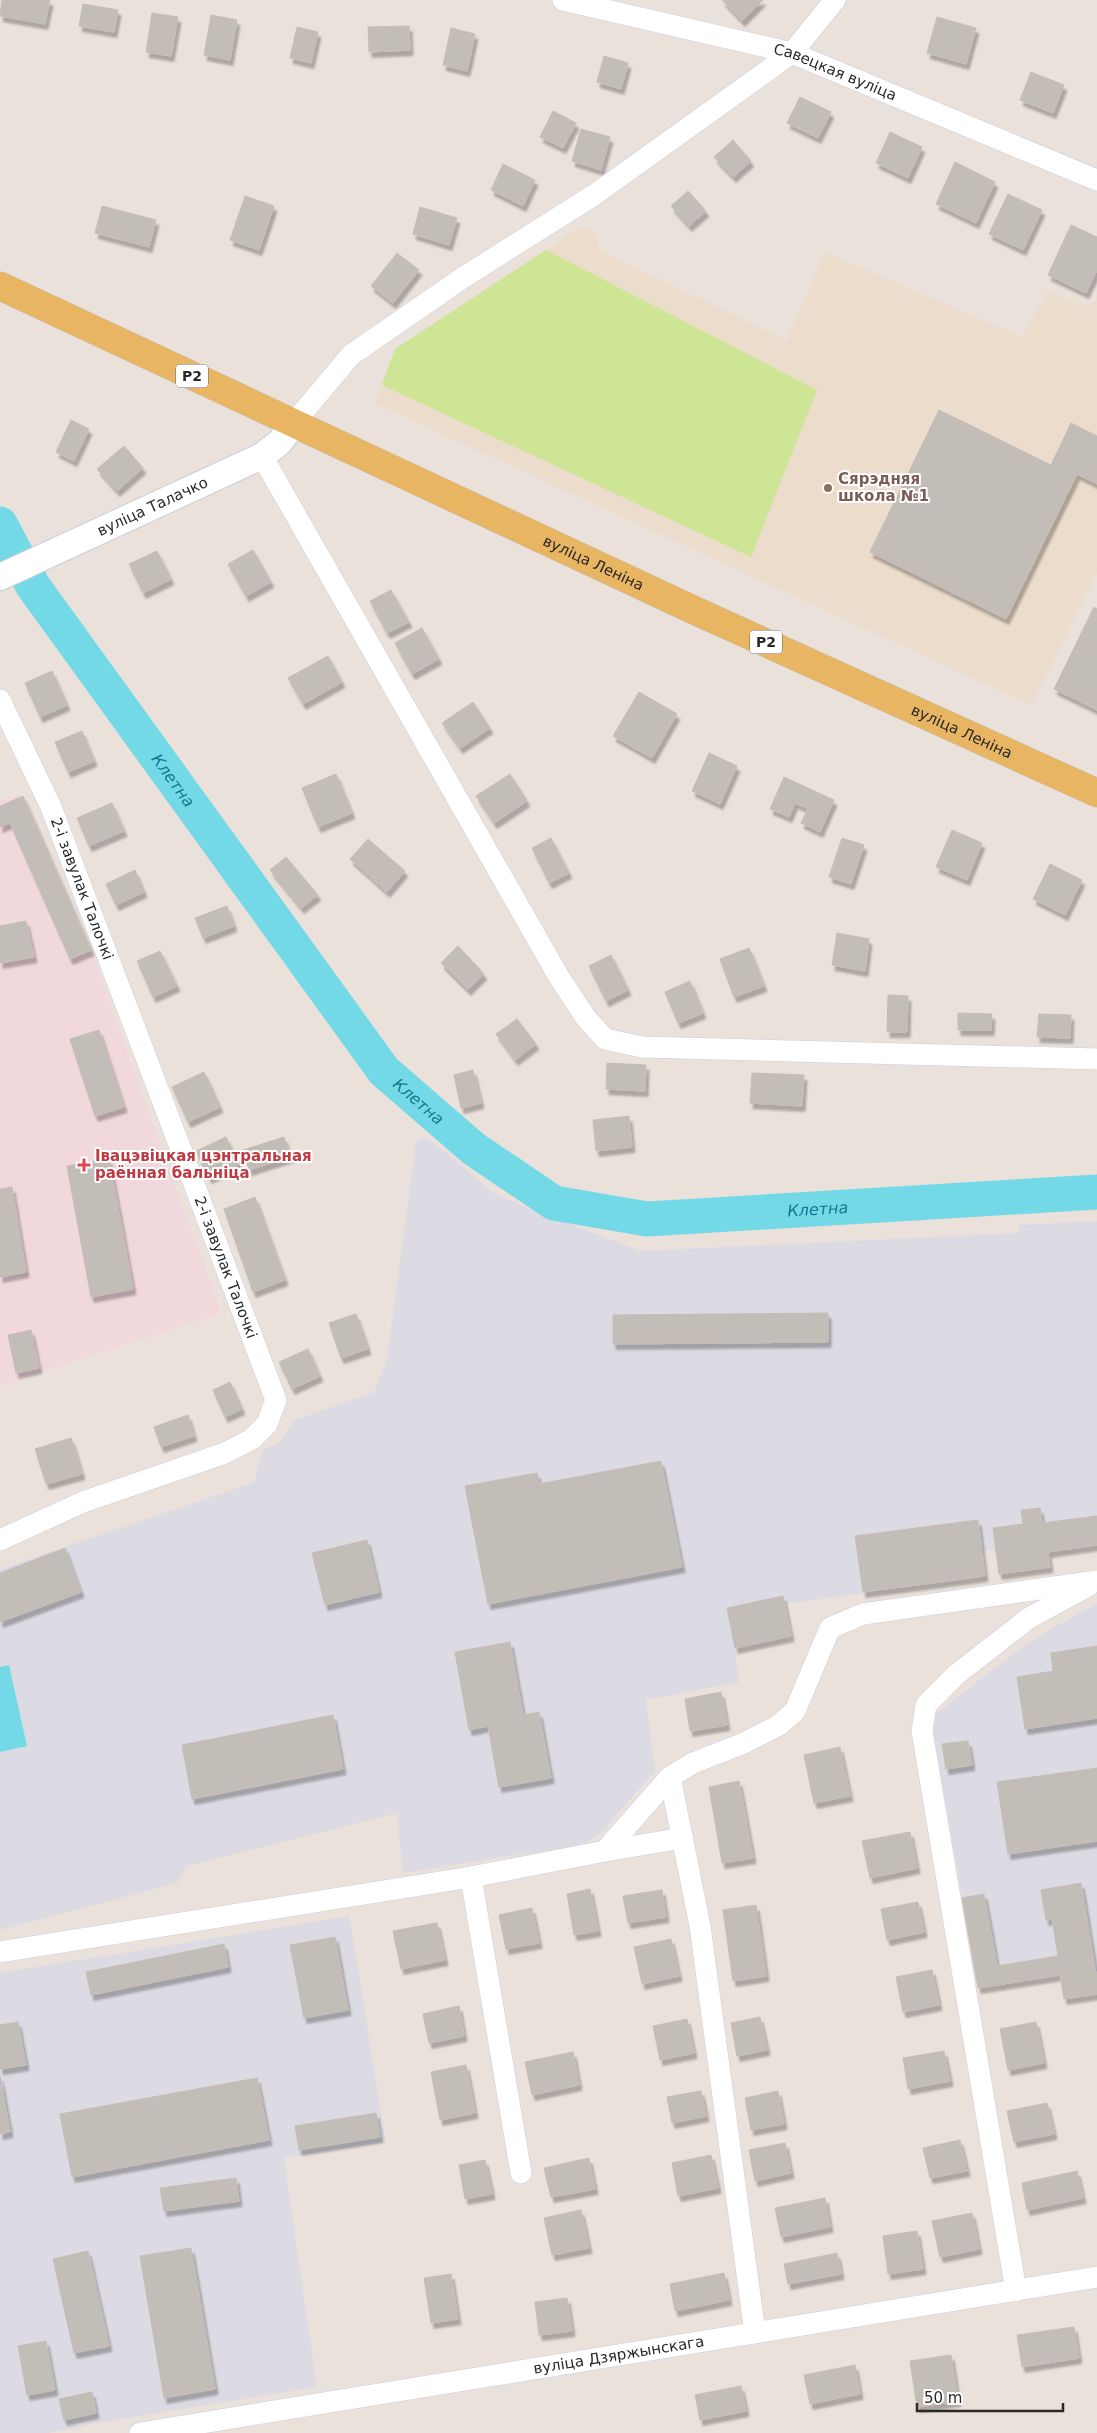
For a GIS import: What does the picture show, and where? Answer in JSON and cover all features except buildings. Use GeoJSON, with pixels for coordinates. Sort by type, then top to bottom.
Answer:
{"type":"FeatureCollection","features":[{"type":"Feature","properties":{"kind":"main road","name":"вуліца Леніна"},"geometry":{"type":"LineString","coordinates":[[0,286],[698,612],[1097,793]]}},
{"type":"Feature","properties":{"kind":"street","name":"Савецкая вуліца"},"geometry":{"type":"LineString","coordinates":[[564,0],[792,53],[1097,180]]}},
{"type":"Feature","properties":{"kind":"street"},"geometry":{"type":"LineString","coordinates":[[294,424],[350,355],[464,277],[594,195],[792,53],[834,0]]}},
{"type":"Feature","properties":{"kind":"street","name":"вуліца Талачко"},"geometry":{"type":"LineString","coordinates":[[0,577],[262,456],[280,442],[294,424]]}},
{"type":"Feature","properties":{"kind":"street"},"geometry":{"type":"LineString","coordinates":[[262,456],[559,977],[586,1018],[605,1039],[642,1047],[1097,1059]]}},
{"type":"Feature","properties":{"kind":"street","name":"2-і завулак Талочкі"},"geometry":{"type":"LineString","coordinates":[[0,700],[51,807],[276,1400],[267,1424],[252,1440],[232,1450],[83,1502],[0,1540]]}},
{"type":"Feature","properties":{"kind":"street"},"geometry":{"type":"LineString","coordinates":[[605,1851],[670,1777],[693,1763],[744,1743],[779,1725],[795,1711],[830,1628],[863,1614],[1097,1581]]}},
{"type":"Feature","properties":{"kind":"street"},"geometry":{"type":"LineString","coordinates":[[1016,2291],[922,1731],[926,1705],[957,1674],[1029,1618],[1097,1581]]}},
{"type":"Feature","properties":{"kind":"street"},"geometry":{"type":"LineString","coordinates":[[670,1777],[700,1926],[755,2333]]}},
{"type":"Feature","properties":{"kind":"street"},"geometry":{"type":"LineString","coordinates":[[0,1952],[471,1877],[683,1838]]}},
{"type":"Feature","properties":{"kind":"street"},"geometry":{"type":"LineString","coordinates":[[471,1877],[521,2173]]}},
{"type":"Feature","properties":{"kind":"street","name":"вуліца Дзяржынскага"},"geometry":{"type":"LineString","coordinates":[[140,2433],[1097,2277]]}},
{"type":"Feature","properties":{"kind":"shaded area","name":"Сярэдняя школа №1"},"geometry":{"type":"Polygon","coordinates":[[[580,227],[595,233],[600,250],[787,341],[825,252],[1022,337],[1048,291],[1090,308],[1097,296],[1097,572],[1031,705],[375,403],[395,349],[580,227]]]}},
{"type":"Feature","properties":{"kind":"shaded area","name":"Івацэвіцкая цэнтральная раённая бальніца"},"geometry":{"type":"Polygon","coordinates":[[[18,794],[20,797],[23,796],[91,950],[221,1313],[0,1386],[0,801],[18,794]]]}},
{"type":"Feature","properties":{"kind":"shaded area"},"geometry":{"type":"Polygon","coordinates":[[[427,1137],[496,1195],[640,1251],[1018,1233],[1019,1225],[1097,1221],[1097,1545],[1048,1552],[999,1574],[996,1550],[982,1551],[985,1576],[785,1604],[791,1636],[735,1648],[739,1682],[646,1700],[655,1771],[599,1835],[580,1845],[403,1873],[397,1813],[187,1866],[177,1883],[0,1930],[0,1569],[255,1482],[262,1450],[278,1444],[295,1420],[374,1392],[387,1360],[416,1141],[427,1137]]]}},
{"type":"Feature","properties":{"kind":"shaded area"},"geometry":{"type":"Polygon","coordinates":[[[1097,1603],[1097,1994],[1064,1999],[1059,1975],[978,1988],[931,1718],[1027,1643],[1097,1603]]]}},
{"type":"Feature","properties":{"kind":"shaded area"},"geometry":{"type":"Polygon","coordinates":[[[349,1916],[386,2142],[284,2158],[317,2387],[109,2421],[48,2433],[0,2433],[0,1973],[349,1916]]]}},
{"type":"Feature","properties":{"kind":"green space"},"geometry":{"type":"Polygon","coordinates":[[[546,250],[817,390],[751,557],[382,385],[395,349],[546,250]]]}},
{"type":"Feature","properties":{"kind":"water"},"geometry":{"type":"Polygon","coordinates":[[[9,1665],[27,1746],[0,1752],[0,1667],[9,1665]]]}},
{"type":"Feature","properties":{"kind":"waterway","name":"Клетна"},"geometry":{"type":"LineString","coordinates":[[0,524],[33,586],[384,1071],[474,1149],[554,1203],[647,1219],[1097,1192]]}},
{"type":"Feature","properties":{"kind":"place","name":"Сярэдняя школа №1"},"geometry":{"type":"Point","coordinates":[828,488]}},
{"type":"Feature","properties":{"kind":"place","name":"Івацэвіцкая цэнтральная раённая бальніца"},"geometry":{"type":"Point","coordinates":[84,1165]}}]}
